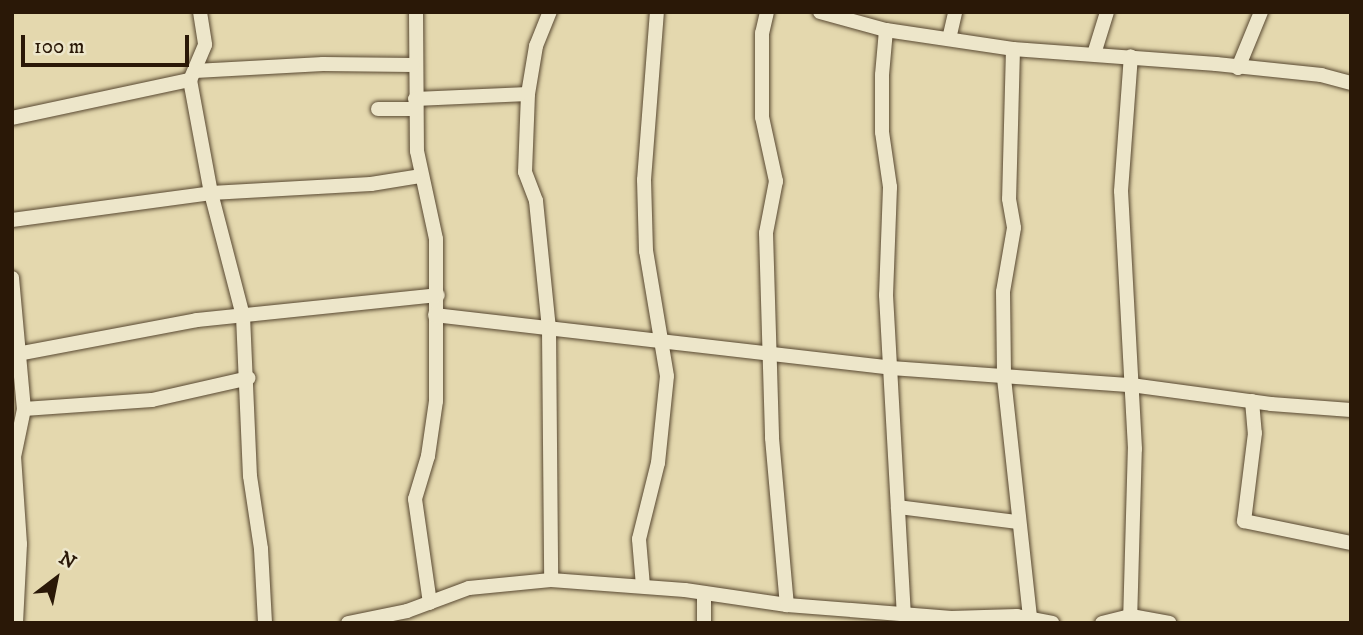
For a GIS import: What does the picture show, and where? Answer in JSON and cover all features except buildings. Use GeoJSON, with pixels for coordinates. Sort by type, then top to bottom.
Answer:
{"type":"FeatureCollection","features":[{"type":"Feature","properties":{"kind":"street"},"geometry":{"type":"LineString","coordinates":[[200,12],[205,45],[192,76],[211,193],[243,316],[249,378],[250,477],[261,549],[265,623]]}},
{"type":"Feature","properties":{"kind":"street"},"geometry":{"type":"LineString","coordinates":[[416,12],[413,65],[421,176],[436,240],[438,295],[435,315],[436,401],[428,456],[415,499],[430,603]]}},
{"type":"Feature","properties":{"kind":"street"},"geometry":{"type":"LineString","coordinates":[[550,12],[533,58],[528,94],[525,173],[536,201],[549,329],[551,580]]}},
{"type":"Feature","properties":{"kind":"street"},"geometry":{"type":"LineString","coordinates":[[643,586],[639,539],[658,463],[667,376],[646,251],[644,180],[657,12]]}},
{"type":"Feature","properties":{"kind":"street"},"geometry":{"type":"LineString","coordinates":[[767,12],[762,33],[762,117],[776,181],[766,233],[769,353],[787,605]]}},
{"type":"Feature","properties":{"kind":"street"},"geometry":{"type":"LineString","coordinates":[[820,12],[886,30],[1013,49],[1131,56],[1321,75],[1351,83]]}},
{"type":"Feature","properties":{"kind":"street"},"geometry":{"type":"LineString","coordinates":[[949,39],[955,12]]}},
{"type":"Feature","properties":{"kind":"street"},"geometry":{"type":"LineString","coordinates":[[1094,54],[1107,12]]}},
{"type":"Feature","properties":{"kind":"street"},"geometry":{"type":"LineString","coordinates":[[1238,68],[1261,12]]}},
{"type":"Feature","properties":{"kind":"street"},"geometry":{"type":"LineString","coordinates":[[886,30],[882,132],[890,187],[886,295],[904,613]]}},
{"type":"Feature","properties":{"kind":"street"},"geometry":{"type":"LineString","coordinates":[[1013,49],[1009,199],[1014,228],[1003,292],[1004,378],[1017,522],[1030,617]]}},
{"type":"Feature","properties":{"kind":"street"},"geometry":{"type":"LineString","coordinates":[[1131,56],[1121,191],[1131,385],[1131,620]]}},
{"type":"Feature","properties":{"kind":"street"},"geometry":{"type":"LineString","coordinates":[[12,118],[192,76],[323,64],[413,65]]}},
{"type":"Feature","properties":{"kind":"street"},"geometry":{"type":"LineString","coordinates":[[378,109],[528,94]]}},
{"type":"Feature","properties":{"kind":"street"},"geometry":{"type":"LineString","coordinates":[[12,220],[211,193],[371,184],[421,176]]}},
{"type":"Feature","properties":{"kind":"street"},"geometry":{"type":"LineString","coordinates":[[12,278],[16,354],[24,409],[14,457],[14,623]]}},
{"type":"Feature","properties":{"kind":"street"},"geometry":{"type":"LineString","coordinates":[[16,354],[123,331],[438,295]]}},
{"type":"Feature","properties":{"kind":"street"},"geometry":{"type":"LineString","coordinates":[[435,315],[891,368],[1131,385],[1252,401],[1351,410]]}},
{"type":"Feature","properties":{"kind":"street"},"geometry":{"type":"LineString","coordinates":[[24,409],[152,400],[249,378]]}},
{"type":"Feature","properties":{"kind":"street"},"geometry":{"type":"LineString","coordinates":[[1252,401],[1255,433],[1244,521],[1351,543]]}},
{"type":"Feature","properties":{"kind":"street"},"geometry":{"type":"LineString","coordinates":[[898,507],[1017,522]]}},
{"type":"Feature","properties":{"kind":"street"},"geometry":{"type":"LineString","coordinates":[[348,623],[430,603],[482,585],[551,580],[643,586],[787,605],[904,613],[1030,617],[1052,623]]}},
{"type":"Feature","properties":{"kind":"street"},"geometry":{"type":"LineString","coordinates":[[704,593],[704,623]]}},
{"type":"Feature","properties":{"kind":"street"},"geometry":{"type":"LineString","coordinates":[[1102,623],[1131,620],[1169,623]]}}]}
